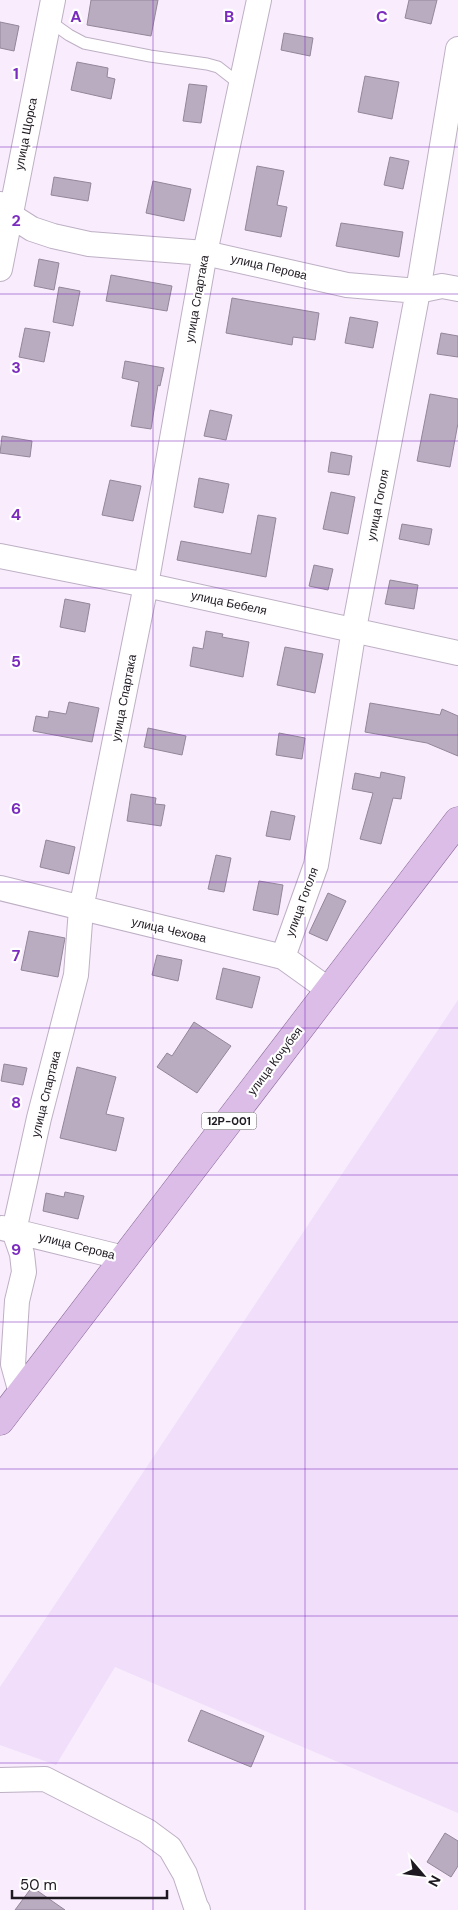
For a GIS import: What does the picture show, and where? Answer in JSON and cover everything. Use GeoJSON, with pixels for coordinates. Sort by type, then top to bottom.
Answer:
{"type":"FeatureCollection","features":[{"type":"Feature","properties":{"kind":"main road","name":"улица Кочубея"},"geometry":{"type":"LineString","coordinates":[[0,1421],[458,821]]}},
{"type":"Feature","properties":{"kind":"street","name":"улица Спартака"},"geometry":{"type":"LineString","coordinates":[[7,1229],[39,1118],[76,975],[81,909],[146,585],[206,253],[259,0]]}},
{"type":"Feature","properties":{"kind":"street","name":"улица Щорса"},"geometry":{"type":"LineString","coordinates":[[0,268],[5,210],[51,10]]}},
{"type":"Feature","properties":{"kind":"street","name":"улица Гоголя"},"geometry":{"type":"LineString","coordinates":[[283,957],[316,865],[354,629],[418,291],[458,49]]}},
{"type":"Feature","properties":{"kind":"street","name":"улица Перова"},"geometry":{"type":"LineString","coordinates":[[5,210],[32,229],[88,244],[206,253],[347,285],[418,291],[442,286],[458,289]]}},
{"type":"Feature","properties":{"kind":"street","name":"улица Бебеля"},"geometry":{"type":"LineString","coordinates":[[0,556],[354,629],[458,653]]}},
{"type":"Feature","properties":{"kind":"street","name":"улица Чехова"},"geometry":{"type":"LineString","coordinates":[[0,888],[283,957],[329,990]]}},
{"type":"Feature","properties":{"kind":"street","name":"улица Серова"},"geometry":{"type":"LineString","coordinates":[[7,1229],[124,1258]]}},
{"type":"Feature","properties":{"kind":"street"},"geometry":{"type":"LineString","coordinates":[[7,1229],[22,1254],[24,1272],[18,1301],[13,1364],[21,1392]]}},
{"type":"Feature","properties":{"kind":"street"},"geometry":{"type":"LineString","coordinates":[[0,1780],[45,1778],[147,1831],[170,1848],[185,1874],[198,1910]]}},
{"type":"Feature","properties":{"kind":"lane"},"geometry":{"type":"LineString","coordinates":[[51,10],[69,35],[84,43],[150,56],[207,64],[222,70],[241,85]]}},
{"type":"Feature","properties":{"kind":"shaded area"},"geometry":{"type":"Polygon","coordinates":[[[458,1000],[458,1813],[115,1667],[56,1765],[0,1745],[0,1687],[458,1000]]]}},
{"type":"Feature","properties":{"kind":"building"},"geometry":{"type":"Polygon","coordinates":[[[91,0],[158,0],[151,36],[87,25],[91,0]]]}},
{"type":"Feature","properties":{"kind":"building"},"geometry":{"type":"Polygon","coordinates":[[[409,0],[437,0],[431,24],[405,18],[409,0]]]}},
{"type":"Feature","properties":{"kind":"building"},"geometry":{"type":"Polygon","coordinates":[[[0,22],[19,26],[14,51],[0,48],[0,22]]]}},
{"type":"Feature","properties":{"kind":"building"},"geometry":{"type":"Polygon","coordinates":[[[284,33],[313,38],[310,56],[281,50],[284,33]]]}},
{"type":"Feature","properties":{"kind":"building"},"geometry":{"type":"Polygon","coordinates":[[[77,62],[108,68],[107,77],[115,79],[111,99],[71,90],[77,62]]]}},
{"type":"Feature","properties":{"kind":"building"},"geometry":{"type":"Polygon","coordinates":[[[365,76],[399,82],[392,119],[358,112],[365,76]]]}},
{"type":"Feature","properties":{"kind":"building"},"geometry":{"type":"Polygon","coordinates":[[[189,84],[207,86],[201,123],[183,121],[189,84]]]}},
{"type":"Feature","properties":{"kind":"building"},"geometry":{"type":"Polygon","coordinates":[[[390,157],[409,161],[403,189],[384,185],[390,157]]]}},
{"type":"Feature","properties":{"kind":"building"},"geometry":{"type":"Polygon","coordinates":[[[257,166],[284,171],[277,205],[287,207],[281,237],[245,230],[257,166]]]}},
{"type":"Feature","properties":{"kind":"building"},"geometry":{"type":"Polygon","coordinates":[[[54,177],[91,183],[88,201],[51,195],[54,177]]]}},
{"type":"Feature","properties":{"kind":"building"},"geometry":{"type":"Polygon","coordinates":[[[153,181],[191,189],[184,221],[146,213],[153,181]]]}},
{"type":"Feature","properties":{"kind":"building"},"geometry":{"type":"Polygon","coordinates":[[[341,223],[403,232],[399,257],[336,246],[341,223]]]}},
{"type":"Feature","properties":{"kind":"building"},"geometry":{"type":"Polygon","coordinates":[[[39,259],[59,263],[54,290],[34,286],[39,259]]]}},
{"type":"Feature","properties":{"kind":"building"},"geometry":{"type":"Polygon","coordinates":[[[111,275],[172,286],[167,311],[106,301],[111,275]]]}},
{"type":"Feature","properties":{"kind":"building"},"geometry":{"type":"Polygon","coordinates":[[[59,287],[80,291],[73,326],[53,322],[59,287]]]}},
{"type":"Feature","properties":{"kind":"building"},"geometry":{"type":"Polygon","coordinates":[[[232,298],[319,313],[315,340],[293,337],[292,345],[226,333],[232,298]]]}},
{"type":"Feature","properties":{"kind":"building"},"geometry":{"type":"Polygon","coordinates":[[[350,317],[378,322],[373,348],[345,343],[350,317]]]}},
{"type":"Feature","properties":{"kind":"building"},"geometry":{"type":"Polygon","coordinates":[[[25,328],[50,332],[44,362],[19,357],[25,328]]]}},
{"type":"Feature","properties":{"kind":"building"},"geometry":{"type":"Polygon","coordinates":[[[441,333],[458,336],[458,357],[437,354],[441,333]]]}},
{"type":"Feature","properties":{"kind":"building"},"geometry":{"type":"Polygon","coordinates":[[[125,361],[164,368],[160,386],[158,385],[151,429],[131,426],[139,382],[122,378],[125,361]]]}},
{"type":"Feature","properties":{"kind":"building"},"geometry":{"type":"Polygon","coordinates":[[[430,394],[458,399],[458,423],[450,467],[417,461],[430,394]]]}},
{"type":"Feature","properties":{"kind":"building"},"geometry":{"type":"Polygon","coordinates":[[[210,410],[232,415],[226,440],[204,436],[210,410]]]}},
{"type":"Feature","properties":{"kind":"building"},"geometry":{"type":"Polygon","coordinates":[[[2,436],[32,441],[30,457],[0,453],[2,436]]]}},
{"type":"Feature","properties":{"kind":"building"},"geometry":{"type":"Polygon","coordinates":[[[331,452],[352,456],[349,475],[328,472],[331,452]]]}},
{"type":"Feature","properties":{"kind":"building"},"geometry":{"type":"Polygon","coordinates":[[[199,478],[229,484],[223,513],[194,507],[199,478]]]}},
{"type":"Feature","properties":{"kind":"building"},"geometry":{"type":"Polygon","coordinates":[[[110,480],[141,486],[133,521],[102,515],[110,480]]]}},
{"type":"Feature","properties":{"kind":"building"},"geometry":{"type":"Polygon","coordinates":[[[331,492],[355,497],[348,534],[323,529],[331,492]]]}},
{"type":"Feature","properties":{"kind":"building"},"geometry":{"type":"Polygon","coordinates":[[[258,515],[276,518],[266,577],[177,560],[181,541],[251,554],[258,515]]]}},
{"type":"Feature","properties":{"kind":"building"},"geometry":{"type":"Polygon","coordinates":[[[402,524],[432,529],[429,545],[399,539],[402,524]]]}},
{"type":"Feature","properties":{"kind":"building"},"geometry":{"type":"Polygon","coordinates":[[[314,565],[333,569],[328,590],[309,586],[314,565]]]}},
{"type":"Feature","properties":{"kind":"building"},"geometry":{"type":"Polygon","coordinates":[[[390,580],[418,585],[414,609],[385,604],[390,580]]]}},
{"type":"Feature","properties":{"kind":"building"},"geometry":{"type":"Polygon","coordinates":[[[65,599],[90,604],[85,632],[60,627],[65,599]]]}},
{"type":"Feature","properties":{"kind":"building"},"geometry":{"type":"Polygon","coordinates":[[[206,631],[223,634],[222,637],[249,642],[243,677],[190,666],[193,647],[203,649],[206,631]]]}},
{"type":"Feature","properties":{"kind":"building"},"geometry":{"type":"Polygon","coordinates":[[[285,647],[323,654],[315,693],[277,685],[285,647]]]}},
{"type":"Feature","properties":{"kind":"building"},"geometry":{"type":"Polygon","coordinates":[[[69,702],[99,708],[92,742],[33,731],[36,716],[48,718],[49,711],[66,714],[69,702]]]}},
{"type":"Feature","properties":{"kind":"building"},"geometry":{"type":"Polygon","coordinates":[[[370,703],[440,715],[442,709],[458,716],[458,756],[427,743],[365,732],[370,703]]]}},
{"type":"Feature","properties":{"kind":"building"},"geometry":{"type":"Polygon","coordinates":[[[148,728],[186,736],[182,755],[144,747],[148,728]]]}},
{"type":"Feature","properties":{"kind":"building"},"geometry":{"type":"Polygon","coordinates":[[[279,733],[305,738],[302,759],[276,755],[279,733]]]}},
{"type":"Feature","properties":{"kind":"building"},"geometry":{"type":"Polygon","coordinates":[[[381,772],[405,777],[401,799],[393,798],[381,844],[360,839],[373,793],[352,789],[355,773],[380,778],[381,772]]]}},
{"type":"Feature","properties":{"kind":"building"},"geometry":{"type":"Polygon","coordinates":[[[131,794],[156,798],[155,804],[165,805],[161,826],[127,821],[131,794]]]}},
{"type":"Feature","properties":{"kind":"building"},"geometry":{"type":"Polygon","coordinates":[[[271,811],[295,816],[290,840],[266,836],[271,811]]]}},
{"type":"Feature","properties":{"kind":"building"},"geometry":{"type":"Polygon","coordinates":[[[46,840],[75,847],[69,874],[40,867],[46,840]]]}},
{"type":"Feature","properties":{"kind":"building"},"geometry":{"type":"Polygon","coordinates":[[[216,855],[231,858],[224,892],[208,889],[216,855]]]}},
{"type":"Feature","properties":{"kind":"building"},"geometry":{"type":"Polygon","coordinates":[[[259,881],[283,885],[278,915],[253,910],[259,881]]]}},
{"type":"Feature","properties":{"kind":"building"},"geometry":{"type":"Polygon","coordinates":[[[328,893],[346,901],[327,941],[309,933],[328,893]]]}},
{"type":"Feature","properties":{"kind":"building"},"geometry":{"type":"Polygon","coordinates":[[[29,931],[65,938],[58,977],[21,970],[29,931]]]}},
{"type":"Feature","properties":{"kind":"building"},"geometry":{"type":"Polygon","coordinates":[[[157,955],[182,960],[178,981],[152,975],[157,955]]]}},
{"type":"Feature","properties":{"kind":"building"},"geometry":{"type":"Polygon","coordinates":[[[223,968],[260,977],[252,1008],[216,999],[223,968]]]}},
{"type":"Feature","properties":{"kind":"building"},"geometry":{"type":"Polygon","coordinates":[[[194,1022],[231,1046],[197,1093],[157,1067],[167,1053],[172,1056],[194,1022]]]}},
{"type":"Feature","properties":{"kind":"building"},"geometry":{"type":"Polygon","coordinates":[[[4,1064],[27,1068],[23,1085],[1,1081],[4,1064]]]}},
{"type":"Feature","properties":{"kind":"building"},"geometry":{"type":"Polygon","coordinates":[[[77,1067],[116,1077],[106,1114],[124,1118],[116,1151],[60,1138],[77,1067]]]}},
{"type":"Feature","properties":{"kind":"building"},"geometry":{"type":"Polygon","coordinates":[[[65,1192],[84,1196],[78,1219],[43,1211],[46,1193],[64,1197],[65,1192]]]}},
{"type":"Feature","properties":{"kind":"building"},"geometry":{"type":"Polygon","coordinates":[[[201,1710],[264,1736],[251,1767],[188,1741],[201,1710]]]}},
{"type":"Feature","properties":{"kind":"building"},"geometry":{"type":"Polygon","coordinates":[[[445,1833],[458,1841],[458,1866],[451,1877],[427,1862],[445,1833]]]}},
{"type":"Feature","properties":{"kind":"building"},"geometry":{"type":"Polygon","coordinates":[[[32,1887],[65,1910],[15,1910],[32,1887]]]}}]}
